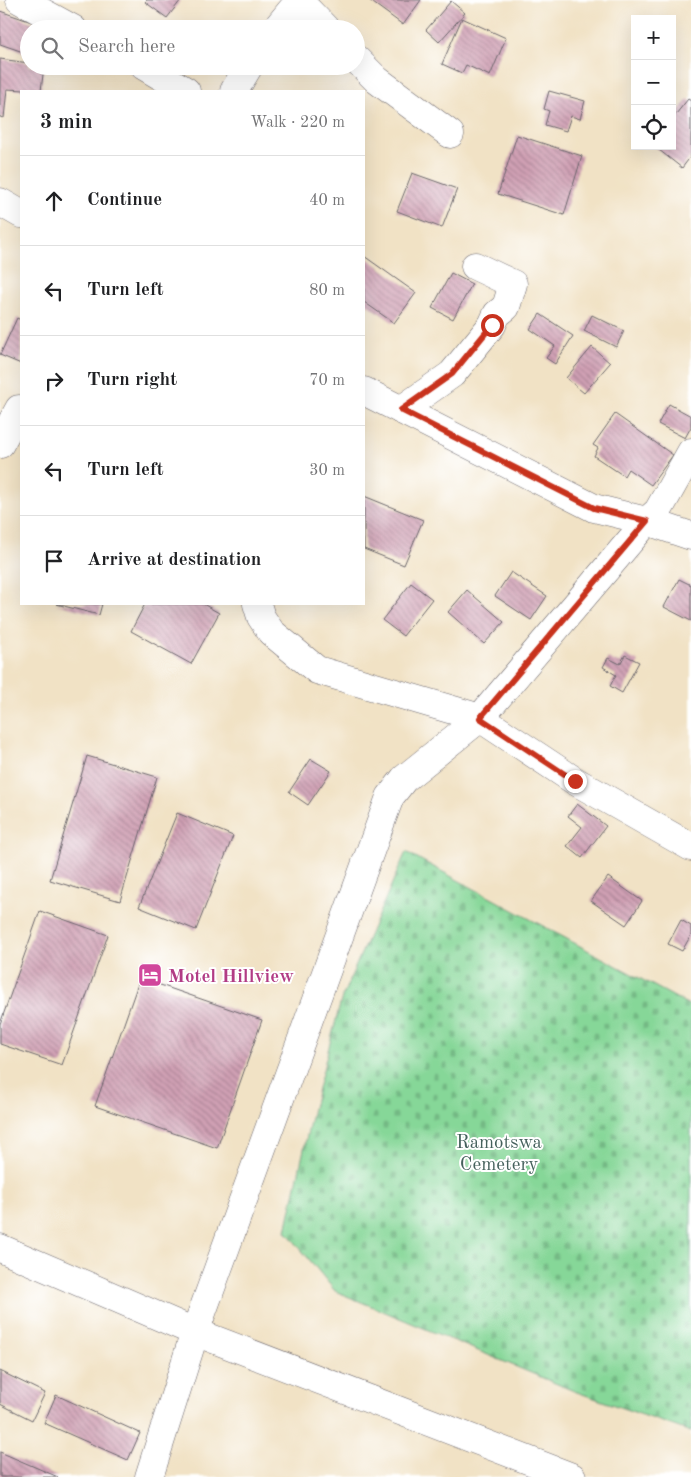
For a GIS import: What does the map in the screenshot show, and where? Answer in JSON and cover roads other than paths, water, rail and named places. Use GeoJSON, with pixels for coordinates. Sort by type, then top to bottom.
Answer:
{"type":"FeatureCollection","features":[{"type":"Feature","properties":{"kind":"street"},"geometry":{"type":"LineString","coordinates":[[20,0],[57,20]]}},
{"type":"Feature","properties":{"kind":"street"},"geometry":{"type":"LineString","coordinates":[[283,20],[298,0],[317,20]]}},
{"type":"Feature","properties":{"kind":"street"},"geometry":{"type":"LineString","coordinates":[[365,68],[377,80],[450,134]]}},
{"type":"Feature","properties":{"kind":"street"},"geometry":{"type":"LineString","coordinates":[[159,75],[184,90]]}},
{"type":"Feature","properties":{"kind":"street"},"geometry":{"type":"LineString","coordinates":[[235,90],[244,75]]}},
{"type":"Feature","properties":{"kind":"street"},"geometry":{"type":"LineString","coordinates":[[0,202],[20,213]]}},
{"type":"Feature","properties":{"kind":"street"},"geometry":{"type":"LineString","coordinates":[[401,410],[452,374],[492,325],[497,314],[506,307],[513,284],[475,266]]}},
{"type":"Feature","properties":{"kind":"street"},"geometry":{"type":"LineString","coordinates":[[365,392],[594,508],[647,521],[691,536]]}},
{"type":"Feature","properties":{"kind":"street"},"geometry":{"type":"LineString","coordinates":[[0,444],[13,406]]}},
{"type":"Feature","properties":{"kind":"street"},"geometry":{"type":"LineString","coordinates":[[149,1477],[195,1332],[390,797],[404,779],[480,718],[647,521],[658,511],[691,452]]}},
{"type":"Feature","properties":{"kind":"street"},"geometry":{"type":"LineString","coordinates":[[257,605],[261,617],[271,632],[317,670],[480,718],[575,781],[691,847]]}},
{"type":"Feature","properties":{"kind":"street"},"geometry":{"type":"LineString","coordinates":[[0,1248],[195,1332],[572,1477]]}},
{"type":"Feature","properties":{"kind":"place","name":"Motel Hillview"},"geometry":{"type":"Point","coordinates":[150,975]}},
{"type":"Feature","properties":{"kind":"park label","name":"Ramotswa Cemetery"},"geometry":{"type":"Point","coordinates":[499,1152]}}]}
